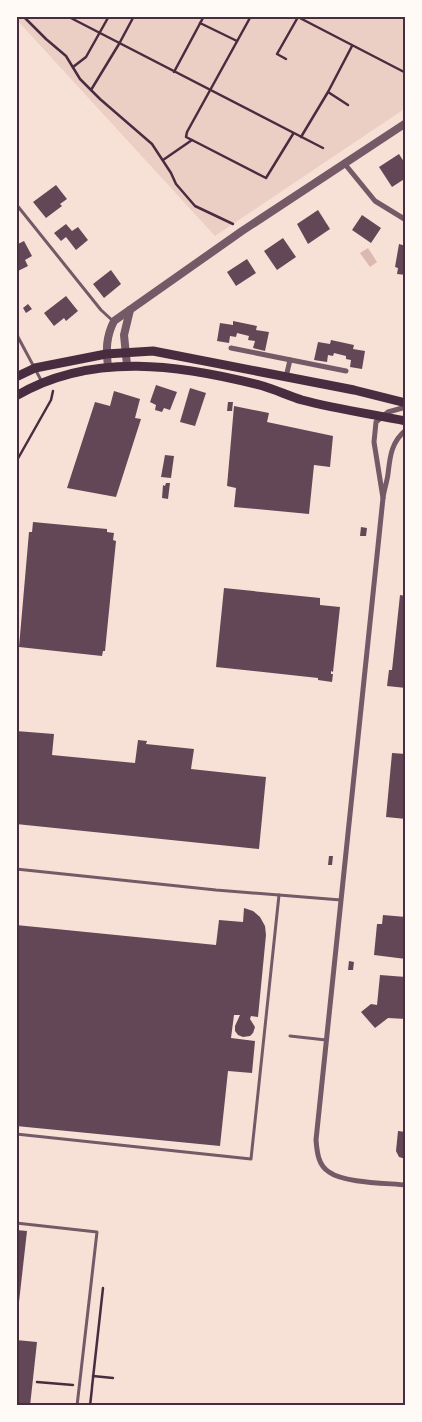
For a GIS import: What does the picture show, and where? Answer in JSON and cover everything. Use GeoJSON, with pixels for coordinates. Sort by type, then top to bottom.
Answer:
{"type":"FeatureCollection","features":[{"type":"Feature","properties":{"kind":"main road"},"geometry":{"type":"LineString","coordinates":[[16,378],[35,368],[106,354],[153,351],[354,390],[406,403]]}},
{"type":"Feature","properties":{"kind":"main road"},"geometry":{"type":"LineString","coordinates":[[16,396],[46,381],[75,372],[127,365],[151,366],[195,372],[263,386],[302,400],[406,421]]}},
{"type":"Feature","properties":{"kind":"street"},"geometry":{"type":"LineString","coordinates":[[108,367],[106,354],[108,334],[114,321],[242,231],[406,123]]}},
{"type":"Feature","properties":{"kind":"street"},"geometry":{"type":"LineString","coordinates":[[344,163],[375,201],[406,220]]}},
{"type":"Feature","properties":{"kind":"street"},"geometry":{"type":"LineString","coordinates":[[127,365],[124,335],[130,310]]}},
{"type":"Feature","properties":{"kind":"street"},"geometry":{"type":"LineString","coordinates":[[230,348],[346,371]]}},
{"type":"Feature","properties":{"kind":"street"},"geometry":{"type":"LineString","coordinates":[[286,377],[290,360]]}},
{"type":"Feature","properties":{"kind":"street"},"geometry":{"type":"LineString","coordinates":[[383,498],[374,442],[376,422],[388,412],[406,407]]}},
{"type":"Feature","properties":{"kind":"street"},"geometry":{"type":"LineString","coordinates":[[406,430],[400,435],[389,456],[388,474],[383,498],[316,1140],[318,1157],[327,1172],[342,1178],[406,1185]]}},
{"type":"Feature","properties":{"kind":"lane"},"geometry":{"type":"LineString","coordinates":[[16,204],[101,310],[114,321]]}},
{"type":"Feature","properties":{"kind":"lane"},"geometry":{"type":"LineString","coordinates":[[16,329],[17,338],[35,368],[46,381]]}},
{"type":"Feature","properties":{"kind":"lane"},"geometry":{"type":"LineString","coordinates":[[16,869],[341,900]]}},
{"type":"Feature","properties":{"kind":"lane"},"geometry":{"type":"LineString","coordinates":[[16,1134],[251,1160],[279,895]]}},
{"type":"Feature","properties":{"kind":"lane"},"geometry":{"type":"LineString","coordinates":[[290,1036],[326,1040]]}},
{"type":"Feature","properties":{"kind":"lane"},"geometry":{"type":"LineString","coordinates":[[16,1223],[97,1232],[77,1406]]}},
{"type":"Feature","properties":{"kind":"path"},"geometry":{"type":"LineString","coordinates":[[23,16],[66,56],[80,79],[91,90],[152,144],[176,184],[195,206],[228,221],[242,231]]}},
{"type":"Feature","properties":{"kind":"path"},"geometry":{"type":"LineString","coordinates":[[26,20],[31,16]]}},
{"type":"Feature","properties":{"kind":"path"},"geometry":{"type":"LineString","coordinates":[[67,16],[323,148]]}},
{"type":"Feature","properties":{"kind":"path"},"geometry":{"type":"LineString","coordinates":[[73,68],[86,58],[109,16]]}},
{"type":"Feature","properties":{"kind":"path"},"geometry":{"type":"LineString","coordinates":[[91,90],[134,16]]}},
{"type":"Feature","properties":{"kind":"path"},"geometry":{"type":"LineString","coordinates":[[174,72],[204,16]]}},
{"type":"Feature","properties":{"kind":"path"},"geometry":{"type":"LineString","coordinates":[[251,16],[186,137],[266,178],[294,134]]}},
{"type":"Feature","properties":{"kind":"path"},"geometry":{"type":"LineString","coordinates":[[286,59],[277,54],[298,17],[406,73]]}},
{"type":"Feature","properties":{"kind":"path"},"geometry":{"type":"LineString","coordinates":[[200,24],[237,41]]}},
{"type":"Feature","properties":{"kind":"path"},"geometry":{"type":"LineString","coordinates":[[301,137],[328,92],[352,46]]}},
{"type":"Feature","properties":{"kind":"path"},"geometry":{"type":"LineString","coordinates":[[328,92],[348,105]]}},
{"type":"Feature","properties":{"kind":"path"},"geometry":{"type":"LineString","coordinates":[[163,160],[192,140]]}},
{"type":"Feature","properties":{"kind":"path"},"geometry":{"type":"LineString","coordinates":[[16,462],[51,400],[53,392],[46,381]]}},
{"type":"Feature","properties":{"kind":"path"},"geometry":{"type":"LineString","coordinates":[[103,1288],[90,1405],[106,1406]]}},
{"type":"Feature","properties":{"kind":"path"},"geometry":{"type":"LineString","coordinates":[[94,1376],[113,1378]]}},
{"type":"Feature","properties":{"kind":"path"},"geometry":{"type":"LineString","coordinates":[[37,1382],[92,1387]]}},
{"type":"Feature","properties":{"kind":"shaded area"},"geometry":{"type":"Polygon","coordinates":[[[16,16],[406,16],[406,108],[215,236],[16,19],[16,16]]]}},
{"type":"Feature","properties":{"kind":"shaded area"},"geometry":{"type":"Polygon","coordinates":[[[368,248],[377,262],[370,267],[360,253],[368,248]]]}},
{"type":"Feature","properties":{"kind":"building"},"geometry":{"type":"Polygon","coordinates":[[[399,154],[406,165],[406,178],[392,187],[379,167],[399,154]]]}},
{"type":"Feature","properties":{"kind":"building"},"geometry":{"type":"Polygon","coordinates":[[[56,185],[67,199],[60,204],[62,206],[46,218],[33,202],[56,185]]]}},
{"type":"Feature","properties":{"kind":"building"},"geometry":{"type":"Polygon","coordinates":[[[318,210],[330,229],[308,244],[297,224],[318,210]]]}},
{"type":"Feature","properties":{"kind":"building"},"geometry":{"type":"Polygon","coordinates":[[[362,215],[381,228],[371,243],[352,230],[362,215]]]}},
{"type":"Feature","properties":{"kind":"building"},"geometry":{"type":"Polygon","coordinates":[[[66,224],[72,231],[78,227],[88,240],[76,250],[66,237],[61,241],[54,233],[66,224]]]}},
{"type":"Feature","properties":{"kind":"building"},"geometry":{"type":"Polygon","coordinates":[[[283,238],[296,257],[277,270],[264,251],[283,238]]]}},
{"type":"Feature","properties":{"kind":"building"},"geometry":{"type":"Polygon","coordinates":[[[24,241],[32,256],[25,260],[28,266],[16,272],[16,245],[24,241]]]}},
{"type":"Feature","properties":{"kind":"building"},"geometry":{"type":"Polygon","coordinates":[[[399,244],[406,246],[406,275],[397,274],[398,268],[395,267],[399,244]]]}},
{"type":"Feature","properties":{"kind":"building"},"geometry":{"type":"Polygon","coordinates":[[[247,259],[256,273],[236,286],[227,272],[247,259]]]}},
{"type":"Feature","properties":{"kind":"building"},"geometry":{"type":"Polygon","coordinates":[[[111,270],[121,284],[104,298],[93,284],[111,270]]]}},
{"type":"Feature","properties":{"kind":"building"},"geometry":{"type":"Polygon","coordinates":[[[66,296],[78,311],[66,321],[64,318],[54,326],[44,313],[66,296]]]}},
{"type":"Feature","properties":{"kind":"building"},"geometry":{"type":"Polygon","coordinates":[[[28,304],[32,309],[26,313],[23,308],[28,304]]]}},
{"type":"Feature","properties":{"kind":"building"},"geometry":{"type":"Polygon","coordinates":[[[233,321],[257,326],[256,330],[269,332],[265,351],[253,348],[255,341],[248,340],[249,336],[237,333],[236,337],[230,336],[229,343],[217,341],[220,323],[233,325],[233,321]]]}},
{"type":"Feature","properties":{"kind":"building"},"geometry":{"type":"Polygon","coordinates":[[[331,340],[354,345],[353,349],[365,351],[362,369],[350,367],[351,360],[346,359],[346,356],[334,353],[333,356],[328,355],[327,362],[314,360],[318,342],[330,344],[331,340]]]}},
{"type":"Feature","properties":{"kind":"building"},"geometry":{"type":"Polygon","coordinates":[[[156,385],[177,392],[170,410],[164,408],[162,412],[155,410],[156,405],[150,402],[156,385]]]}},
{"type":"Feature","properties":{"kind":"building"},"geometry":{"type":"Polygon","coordinates":[[[190,388],[206,393],[195,426],[180,422],[190,388]]]}},
{"type":"Feature","properties":{"kind":"building"},"geometry":{"type":"Polygon","coordinates":[[[114,391],[140,399],[135,418],[141,419],[116,497],[67,488],[95,402],[110,406],[114,391]]]}},
{"type":"Feature","properties":{"kind":"building"},"geometry":{"type":"Polygon","coordinates":[[[228,402],[233,402],[232,411],[227,411],[228,402]]]}},
{"type":"Feature","properties":{"kind":"building"},"geometry":{"type":"Polygon","coordinates":[[[234,406],[269,413],[267,422],[333,436],[330,467],[314,465],[309,514],[234,507],[236,488],[227,486],[234,406]]]}},
{"type":"Feature","properties":{"kind":"building"},"geometry":{"type":"Polygon","coordinates":[[[165,455],[174,456],[171,478],[161,477],[165,455]]]}},
{"type":"Feature","properties":{"kind":"building"},"geometry":{"type":"Polygon","coordinates":[[[166,483],[170,483],[168,499],[162,498],[163,485],[165,486],[166,483]]]}},
{"type":"Feature","properties":{"kind":"building"},"geometry":{"type":"Polygon","coordinates":[[[33,522],[107,529],[107,532],[114,533],[113,540],[116,541],[105,651],[103,651],[102,656],[19,647],[29,532],[32,532],[33,522]]]}},
{"type":"Feature","properties":{"kind":"building"},"geometry":{"type":"Polygon","coordinates":[[[361,527],[367,528],[366,536],[360,536],[361,527]]]}},
{"type":"Feature","properties":{"kind":"building"},"geometry":{"type":"Polygon","coordinates":[[[224,588],[320,598],[320,605],[340,607],[333,672],[331,671],[331,674],[333,674],[332,682],[318,680],[318,678],[216,667],[224,588]]]}},
{"type":"Feature","properties":{"kind":"building"},"geometry":{"type":"Polygon","coordinates":[[[400,595],[406,596],[406,688],[387,686],[389,670],[392,670],[400,595]]]}},
{"type":"Feature","properties":{"kind":"building"},"geometry":{"type":"Polygon","coordinates":[[[16,731],[54,734],[52,755],[135,763],[138,740],[147,741],[146,744],[194,749],[191,769],[266,777],[259,849],[16,824],[16,731]]]}},
{"type":"Feature","properties":{"kind":"building"},"geometry":{"type":"Polygon","coordinates":[[[392,753],[406,754],[406,819],[386,817],[392,753]]]}},
{"type":"Feature","properties":{"kind":"building"},"geometry":{"type":"Polygon","coordinates":[[[329,856],[333,856],[332,865],[328,865],[329,856]]]}},
{"type":"Feature","properties":{"kind":"building"},"geometry":{"type":"Polygon","coordinates":[[[244,908],[253,911],[260,917],[265,926],[266,935],[258,1017],[251,1016],[250,1019],[255,1027],[253,1033],[250,1036],[243,1037],[235,1031],[240,1015],[234,1015],[231,1038],[255,1041],[252,1073],[228,1071],[220,1146],[16,1126],[16,925],[216,945],[219,920],[243,922],[244,908]]]}},
{"type":"Feature","properties":{"kind":"building"},"geometry":{"type":"Polygon","coordinates":[[[383,915],[406,917],[406,959],[374,955],[377,924],[382,924],[383,915]]]}},
{"type":"Feature","properties":{"kind":"building"},"geometry":{"type":"Polygon","coordinates":[[[349,961],[354,962],[353,970],[348,970],[349,961]]]}},
{"type":"Feature","properties":{"kind":"building"},"geometry":{"type":"Polygon","coordinates":[[[380,975],[406,977],[406,1019],[388,1018],[375,1028],[361,1012],[371,1004],[377,1005],[380,975]]]}},
{"type":"Feature","properties":{"kind":"building"},"geometry":{"type":"Polygon","coordinates":[[[398,1131],[406,1132],[406,1159],[399,1157],[396,1151],[398,1131]]]}},
{"type":"Feature","properties":{"kind":"building"},"geometry":{"type":"Polygon","coordinates":[[[16,1230],[27,1231],[18,1311],[16,1311],[16,1230]]]}},
{"type":"Feature","properties":{"kind":"building"},"geometry":{"type":"Polygon","coordinates":[[[16,1340],[37,1342],[30,1406],[16,1406],[16,1340]]]}}]}
